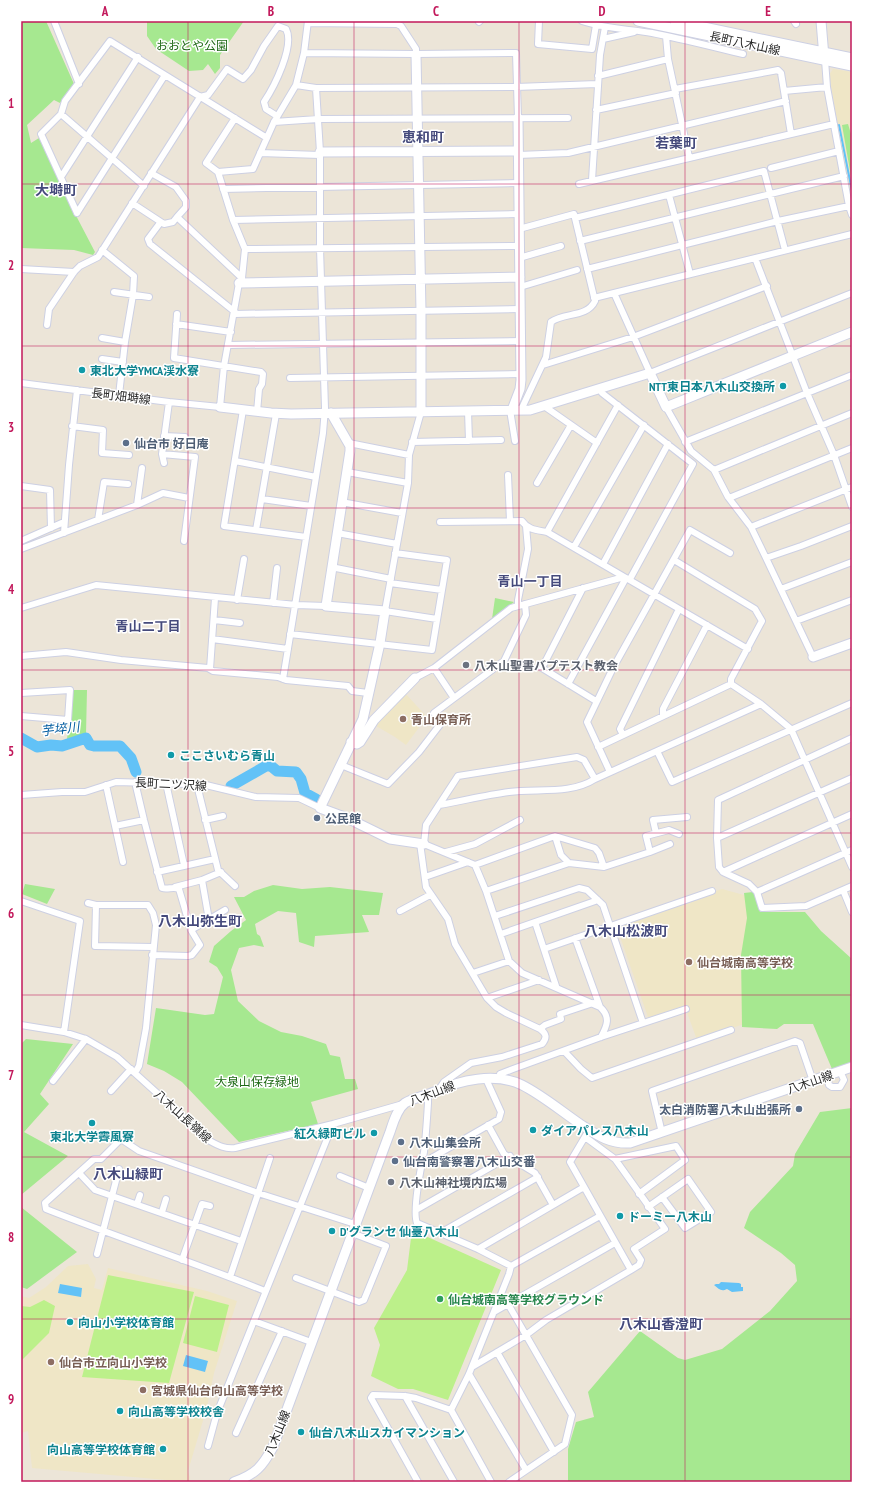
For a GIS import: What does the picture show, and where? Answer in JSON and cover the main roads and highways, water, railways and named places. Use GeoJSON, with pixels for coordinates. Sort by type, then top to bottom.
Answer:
{"type":"FeatureCollection","features":[{"type":"Feature","properties":{"kind":"water"},"geometry":{"type":"Polygon","coordinates":[[[721,1282],[739,1283],[741,1284],[741,1287],[743,1287],[743,1291],[732,1292],[727,1289],[722,1290],[714,1285],[721,1282]]]}},
{"type":"Feature","properties":{"kind":"water"},"geometry":{"type":"Polygon","coordinates":[[[60,1284],[82,1288],[81,1297],[58,1293],[60,1284]]]}},
{"type":"Feature","properties":{"kind":"water"},"geometry":{"type":"Polygon","coordinates":[[[186,1355],[208,1361],[205,1372],[183,1366],[186,1355]]]}},
{"type":"Feature","properties":{"kind":"waterway"},"geometry":{"type":"LineString","coordinates":[[839,125],[852,191]]}},
{"type":"Feature","properties":{"kind":"waterway","name":"芋埣川"},"geometry":{"type":"LineString","coordinates":[[21,738],[37,747],[51,745],[62,746],[86,738],[90,745],[94,746],[120,746],[131,758],[136,772]]}},
{"type":"Feature","properties":{"kind":"waterway","name":"芋埣川"},"geometry":{"type":"LineString","coordinates":[[231,786],[266,766],[271,766],[277,771],[296,772],[301,779],[305,793],[316,799]]}},
{"type":"Feature","properties":{"kind":"place","name":"東北大学YMCA渓水寮"},"geometry":{"type":"Point","coordinates":[82,370]}},
{"type":"Feature","properties":{"kind":"place","name":"NTT東日本八木山交換所"},"geometry":{"type":"Point","coordinates":[783,386]}},
{"type":"Feature","properties":{"kind":"place","name":"仙台市 好日庵"},"geometry":{"type":"Point","coordinates":[126,443]}},
{"type":"Feature","properties":{"kind":"place","name":"八木山聖書バプテスト教会"},"geometry":{"type":"Point","coordinates":[466,665]}},
{"type":"Feature","properties":{"kind":"place","name":"青山保育所"},"geometry":{"type":"Point","coordinates":[403,719]}},
{"type":"Feature","properties":{"kind":"place","name":"ここさいむら青山"},"geometry":{"type":"Point","coordinates":[171,755]}},
{"type":"Feature","properties":{"kind":"place","name":"公民館"},"geometry":{"type":"Point","coordinates":[317,818]}},
{"type":"Feature","properties":{"kind":"place","name":"仙台城南高等学校"},"geometry":{"type":"Point","coordinates":[689,962]}},
{"type":"Feature","properties":{"kind":"place","name":"太白消防署八木山出張所"},"geometry":{"type":"Point","coordinates":[799,1109]}},
{"type":"Feature","properties":{"kind":"place","name":"東北大学霽風寮"},"geometry":{"type":"Point","coordinates":[92,1123]}},
{"type":"Feature","properties":{"kind":"place","name":"ダイアパレス八木山"},"geometry":{"type":"Point","coordinates":[533,1130]}},
{"type":"Feature","properties":{"kind":"place","name":"紅久緑町ビル"},"geometry":{"type":"Point","coordinates":[374,1133]}},
{"type":"Feature","properties":{"kind":"place","name":"八木山集会所"},"geometry":{"type":"Point","coordinates":[401,1142]}},
{"type":"Feature","properties":{"kind":"place","name":"仙台南警察署八木山交番"},"geometry":{"type":"Point","coordinates":[395,1161]}},
{"type":"Feature","properties":{"kind":"place","name":"八木山神社境内広場"},"geometry":{"type":"Point","coordinates":[391,1182]}},
{"type":"Feature","properties":{"kind":"place","name":"ドーミー八木山"},"geometry":{"type":"Point","coordinates":[620,1216]}},
{"type":"Feature","properties":{"kind":"place","name":"D'グランセ 仙臺八木山"},"geometry":{"type":"Point","coordinates":[332,1231]}},
{"type":"Feature","properties":{"kind":"place","name":"仙台城南高等学校グラウンド"},"geometry":{"type":"Point","coordinates":[440,1299]}},
{"type":"Feature","properties":{"kind":"place","name":"向山小学校体育館"},"geometry":{"type":"Point","coordinates":[70,1322]}},
{"type":"Feature","properties":{"kind":"place","name":"仙台市立向山小学校"},"geometry":{"type":"Point","coordinates":[51,1362]}},
{"type":"Feature","properties":{"kind":"place","name":"宮城県仙台向山高等学校"},"geometry":{"type":"Point","coordinates":[143,1390]}},
{"type":"Feature","properties":{"kind":"place","name":"向山高等学校校舎"},"geometry":{"type":"Point","coordinates":[120,1411]}},
{"type":"Feature","properties":{"kind":"place","name":"仙台八木山スカイマンション"},"geometry":{"type":"Point","coordinates":[301,1432]}},
{"type":"Feature","properties":{"kind":"place","name":"向山高等学校体育館"},"geometry":{"type":"Point","coordinates":[163,1449]}},
{"type":"Feature","properties":{"kind":"district","name":"恵和町"},"geometry":{"type":"Point","coordinates":[423,137]}},
{"type":"Feature","properties":{"kind":"district","name":"若葉町"},"geometry":{"type":"Point","coordinates":[676,143]}},
{"type":"Feature","properties":{"kind":"district","name":"大塒町"},"geometry":{"type":"Point","coordinates":[56,190]}},
{"type":"Feature","properties":{"kind":"district","name":"青山一丁目"},"geometry":{"type":"Point","coordinates":[530,581]}},
{"type":"Feature","properties":{"kind":"district","name":"青山二丁目"},"geometry":{"type":"Point","coordinates":[148,626]}},
{"type":"Feature","properties":{"kind":"district","name":"八木山弥生町"},"geometry":{"type":"Point","coordinates":[200,921]}},
{"type":"Feature","properties":{"kind":"district","name":"八木山松波町"},"geometry":{"type":"Point","coordinates":[626,931]}},
{"type":"Feature","properties":{"kind":"district","name":"八木山緑町"},"geometry":{"type":"Point","coordinates":[128,1174]}},
{"type":"Feature","properties":{"kind":"district","name":"八木山香澄町"},"geometry":{"type":"Point","coordinates":[661,1324]}},
{"type":"Feature","properties":{"kind":"park label","name":"おおとや公園"},"geometry":{"type":"Point","coordinates":[192,45]}},
{"type":"Feature","properties":{"kind":"park label","name":"大泉山保存緑地"},"geometry":{"type":"Point","coordinates":[257,1081]}}]}
